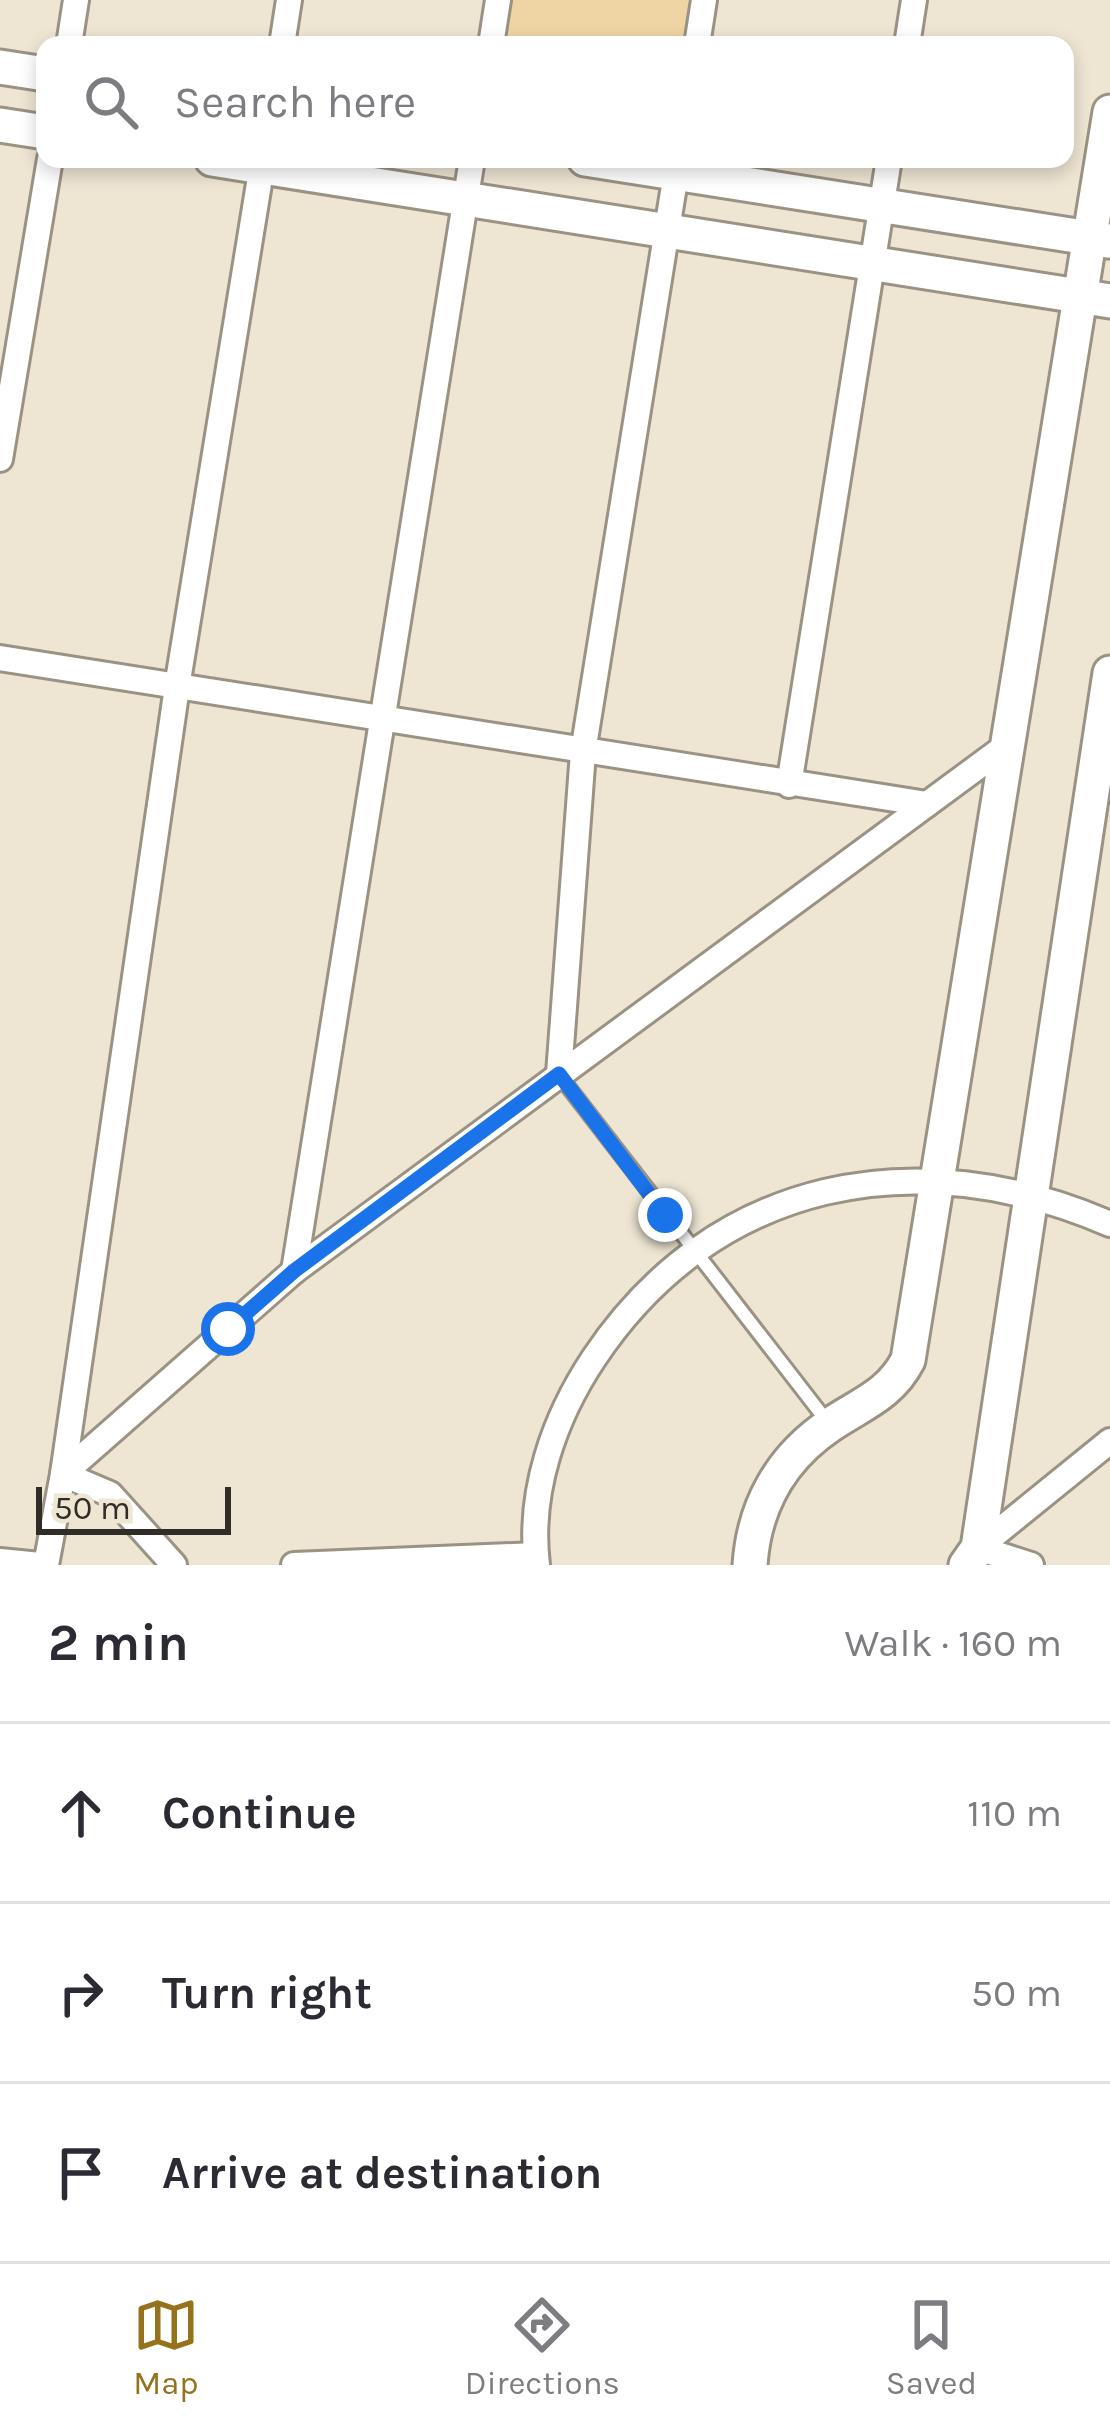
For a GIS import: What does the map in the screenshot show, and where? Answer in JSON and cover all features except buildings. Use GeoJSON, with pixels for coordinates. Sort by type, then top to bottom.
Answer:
{"type":"FeatureCollection","features":[{"type":"Feature","properties":{"kind":"street"},"geometry":{"type":"LineString","coordinates":[[70,36],[76,0]]}},
{"type":"Feature","properties":{"kind":"street"},"geometry":{"type":"LineString","coordinates":[[283,36],[289,0]]}},
{"type":"Feature","properties":{"kind":"street"},"geometry":{"type":"LineString","coordinates":[[492,36],[498,0]]}},
{"type":"Feature","properties":{"kind":"street"},"geometry":{"type":"LineString","coordinates":[[698,36],[704,0]]}},
{"type":"Feature","properties":{"kind":"street"},"geometry":{"type":"LineString","coordinates":[[908,36],[914,0]]}},
{"type":"Feature","properties":{"kind":"street"},"geometry":{"type":"LineString","coordinates":[[0,67],[36,73]]}},
{"type":"Feature","properties":{"kind":"street"},"geometry":{"type":"LineString","coordinates":[[750,1565],[756,1523],[775,1479],[801,1447],[881,1395],[908,1360],[1010,743],[1094,299],[1110,112]]}},
{"type":"Feature","properties":{"kind":"street"},"geometry":{"type":"LineString","coordinates":[[0,125],[36,131]]}},
{"type":"Feature","properties":{"kind":"street"},"geometry":{"type":"LineString","coordinates":[[0,459],[48,168]]}},
{"type":"Feature","properties":{"kind":"street"},"geometry":{"type":"LineString","coordinates":[[0,1561],[43,1565],[63,1474],[177,687],[262,168]]}},
{"type":"Feature","properties":{"kind":"street"},"geometry":{"type":"LineString","coordinates":[[291,168],[1094,299]]}},
{"type":"Feature","properties":{"kind":"street"},"geometry":{"type":"LineString","coordinates":[[294,1271],[470,168]]}},
{"type":"Feature","properties":{"kind":"street"},"geometry":{"type":"LineString","coordinates":[[559,1074],[583,752],[677,168]]}},
{"type":"Feature","properties":{"kind":"street"},"geometry":{"type":"LineString","coordinates":[[687,168],[881,206],[1100,240]]}},
{"type":"Feature","properties":{"kind":"street"},"geometry":{"type":"LineString","coordinates":[[789,785],[887,168]]}},
{"type":"Feature","properties":{"kind":"street"},"geometry":{"type":"LineString","coordinates":[[0,658],[927,804]]}},
{"type":"Feature","properties":{"kind":"street"},"geometry":{"type":"LineString","coordinates":[[972,1557],[1103,772],[1110,673]]}},
{"type":"Feature","properties":{"kind":"street"},"geometry":{"type":"LineString","coordinates":[[63,1474],[294,1271],[1010,743]]}},
{"type":"Feature","properties":{"kind":"street"},"geometry":{"type":"LineString","coordinates":[[294,1565],[536,1560],[541,1475],[557,1423],[613,1328],[647,1288],[692,1250],[784,1205],[840,1186],[937,1180],[1032,1196],[1110,1224]]}},
{"type":"Feature","properties":{"kind":"street"},"geometry":{"type":"LineString","coordinates":[[972,1557],[1110,1441]]}},
{"type":"Feature","properties":{"kind":"street"},"geometry":{"type":"LineString","coordinates":[[63,1474],[110,1494],[174,1565]]}},
{"type":"Feature","properties":{"kind":"street"},"geometry":{"type":"LineString","coordinates":[[972,1557],[1030,1565]]}},
{"type":"Feature","properties":{"kind":"lane"},"geometry":{"type":"LineString","coordinates":[[559,1074],[830,1425]]}},
{"type":"Feature","properties":{"kind":"shaded area"},"geometry":{"type":"Polygon","coordinates":[[[504,0],[700,0],[694,36],[498,36],[504,0]]]}},
{"type":"Feature","properties":{"kind":"route"},"geometry":{"type":"LineString","coordinates":[[228,1329],[294,1271],[559,1074],[665,1215]]}}]}
